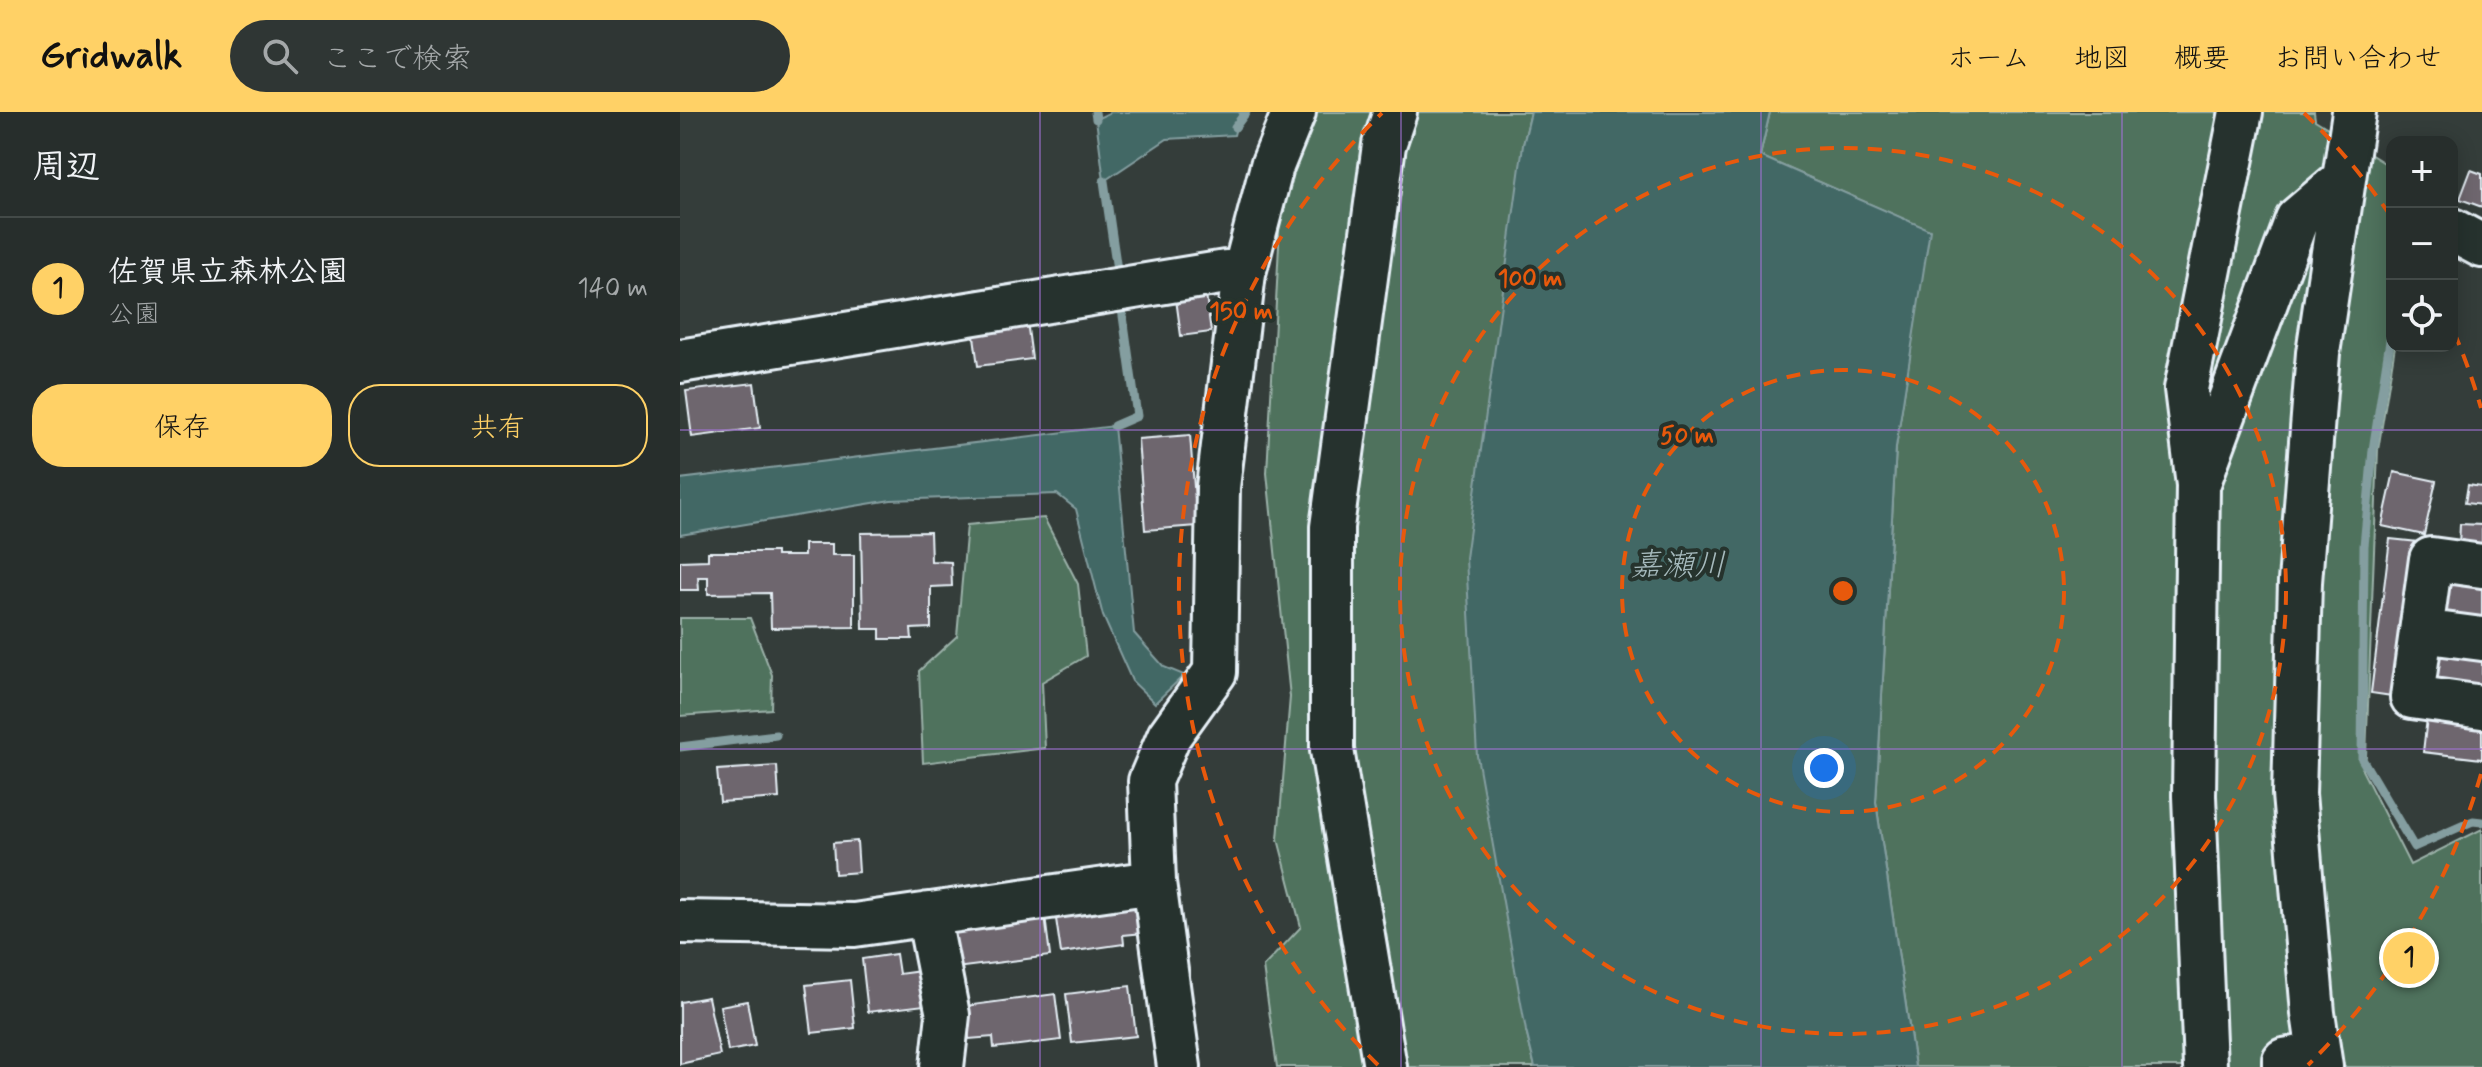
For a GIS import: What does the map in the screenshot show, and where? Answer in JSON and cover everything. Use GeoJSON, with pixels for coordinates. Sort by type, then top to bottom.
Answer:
{"type":"FeatureCollection","features":[{"type":"Feature","properties":{"kind":"street"},"geometry":{"type":"LineString","coordinates":[[1179,1067],[1154,882],[1150,781],[1169,736],[1215,672],[1218,487],[1244,273],[1272,166],[1294,112]]}},
{"type":"Feature","properties":{"kind":"street"},"geometry":{"type":"LineString","coordinates":[[1385,1067],[1332,750],[1332,527],[1384,145],[1395,112]]}},
{"type":"Feature","properties":{"kind":"street"},"geometry":{"type":"LineString","coordinates":[[2205,1067],[2194,796],[2198,485],[2186,389],[2241,112]]}},
{"type":"Feature","properties":{"kind":"street"},"geometry":{"type":"LineString","coordinates":[[2308,1063],[2313,1013],[2294,794],[2300,582],[2318,353],[2354,112]]}},
{"type":"Feature","properties":{"kind":"street"},"geometry":{"type":"LineString","coordinates":[[2198,485],[2297,219],[2344,179]]}},
{"type":"Feature","properties":{"kind":"street"},"geometry":{"type":"LineString","coordinates":[[2458,233],[2482,246]]}},
{"type":"Feature","properties":{"kind":"street"},"geometry":{"type":"LineString","coordinates":[[680,361],[1211,274],[1244,273]]}},
{"type":"Feature","properties":{"kind":"street"},"geometry":{"type":"LineString","coordinates":[[2482,566],[2431,559],[2412,697],[2482,707]]}},
{"type":"Feature","properties":{"kind":"street"},"geometry":{"type":"LineString","coordinates":[[2421,631],[2482,639]]}},
{"type":"Feature","properties":{"kind":"street"},"geometry":{"type":"LineString","coordinates":[[680,922],[854,925],[1154,882]]}},
{"type":"Feature","properties":{"kind":"street"},"geometry":{"type":"LineString","coordinates":[[928,914],[948,1015],[942,1067]]}},
{"type":"Feature","properties":{"kind":"green space"},"geometry":{"type":"Polygon","coordinates":[[[1279,112],[1531,112],[1523,145],[1526,1031],[1535,1067],[1277,1067],[1263,967],[1301,927],[1278,839],[1290,697],[1267,473],[1279,245],[1279,112]]]}},
{"type":"Feature","properties":{"kind":"green space"},"geometry":{"type":"Polygon","coordinates":[[[1770,112],[2314,112],[2315,120],[2386,164],[2386,352],[2394,352],[2378,450],[2366,756],[2362,770],[2410,865],[2482,829],[2482,1067],[1915,1067],[1876,802],[1896,447],[1929,230],[1760,156],[1770,112]]]}},
{"type":"Feature","properties":{"kind":"green space"},"geometry":{"type":"Polygon","coordinates":[[[1044,518],[1078,584],[1086,656],[1042,682],[1045,748],[923,763],[919,671],[957,636],[967,525],[1044,518]]]}},
{"type":"Feature","properties":{"kind":"green space"},"geometry":{"type":"Polygon","coordinates":[[[680,618],[750,618],[772,675],[771,709],[680,716],[680,618]]]}},
{"type":"Feature","properties":{"kind":"water"},"geometry":{"type":"Polygon","coordinates":[[[1111,112],[1240,112],[1234,135],[1167,139],[1104,181],[1096,119],[1111,112]]]}},
{"type":"Feature","properties":{"kind":"water","name":"嘉瀬川"},"geometry":{"type":"Polygon","coordinates":[[[1531,112],[1770,112],[1760,156],[1930,230],[1896,447],[1876,802],[1915,1067],[1535,1067],[1477,756],[1466,558],[1523,145],[1531,112]]]}},
{"type":"Feature","properties":{"kind":"water"},"geometry":{"type":"Polygon","coordinates":[[[1114,426],[1134,633],[1164,667],[1184,675],[1155,703],[1132,681],[1103,616],[1076,509],[1057,494],[891,500],[680,535],[680,479],[1114,426]]]}},
{"type":"Feature","properties":{"kind":"building"},"geometry":{"type":"Polygon","coordinates":[[[2471,170],[2482,174],[2482,207],[2460,199],[2471,170]]]}},
{"type":"Feature","properties":{"kind":"building"},"geometry":{"type":"Polygon","coordinates":[[[1206,295],[1211,332],[1181,336],[1176,299],[1206,295]]]}},
{"type":"Feature","properties":{"kind":"building"},"geometry":{"type":"Polygon","coordinates":[[[1027,321],[1032,359],[978,366],[973,329],[1027,321]]]}},
{"type":"Feature","properties":{"kind":"building"},"geometry":{"type":"Polygon","coordinates":[[[754,383],[760,428],[692,437],[686,391],[754,383]]]}},
{"type":"Feature","properties":{"kind":"building"},"geometry":{"type":"Polygon","coordinates":[[[1190,435],[1197,526],[1145,530],[1138,439],[1190,435]]]}},
{"type":"Feature","properties":{"kind":"building"},"geometry":{"type":"Polygon","coordinates":[[[2394,472],[2436,481],[2424,535],[2382,526],[2394,472]]]}},
{"type":"Feature","properties":{"kind":"building"},"geometry":{"type":"Polygon","coordinates":[[[2468,485],[2482,487],[2482,505],[2465,503],[2468,485]]]}},
{"type":"Feature","properties":{"kind":"building"},"geometry":{"type":"Polygon","coordinates":[[[2460,524],[2482,525],[2482,547],[2459,546],[2460,524]]]}},
{"type":"Feature","properties":{"kind":"building"},"geometry":{"type":"Polygon","coordinates":[[[930,532],[931,561],[951,562],[952,586],[931,587],[931,628],[911,629],[912,639],[880,639],[880,629],[863,629],[861,533],[930,532]]]}},
{"type":"Feature","properties":{"kind":"building"},"geometry":{"type":"Polygon","coordinates":[[[2390,539],[2418,542],[2399,697],[2371,693],[2390,539]]]}},
{"type":"Feature","properties":{"kind":"building"},"geometry":{"type":"Polygon","coordinates":[[[804,544],[832,544],[832,555],[854,555],[854,627],[771,628],[770,593],[708,594],[708,577],[698,577],[699,590],[680,590],[680,561],[708,560],[708,552],[776,552],[776,556],[804,556],[804,544]]]}},
{"type":"Feature","properties":{"kind":"building"},"geometry":{"type":"Polygon","coordinates":[[[2437,582],[2482,587],[2482,627],[2432,620],[2437,582]]]}},
{"type":"Feature","properties":{"kind":"building"},"geometry":{"type":"Polygon","coordinates":[[[2440,647],[2482,650],[2482,687],[2437,684],[2440,647]]]}},
{"type":"Feature","properties":{"kind":"building"},"geometry":{"type":"Polygon","coordinates":[[[2427,718],[2482,725],[2482,759],[2423,752],[2427,718]]]}},
{"type":"Feature","properties":{"kind":"building"},"geometry":{"type":"Polygon","coordinates":[[[777,766],[779,798],[720,802],[717,770],[777,766]]]}},
{"type":"Feature","properties":{"kind":"building"},"geometry":{"type":"Polygon","coordinates":[[[857,841],[859,872],[835,874],[833,843],[857,841]]]}},
{"type":"Feature","properties":{"kind":"building"},"geometry":{"type":"Polygon","coordinates":[[[1139,900],[1143,933],[1123,935],[1124,944],[1061,953],[1055,912],[1139,900]]]}},
{"type":"Feature","properties":{"kind":"building"},"geometry":{"type":"Polygon","coordinates":[[[1045,916],[1050,956],[956,968],[951,928],[1045,916]]]}},
{"type":"Feature","properties":{"kind":"building"},"geometry":{"type":"Polygon","coordinates":[[[896,954],[899,974],[921,971],[925,1005],[868,1012],[862,959],[896,954]]]}},
{"type":"Feature","properties":{"kind":"building"},"geometry":{"type":"Polygon","coordinates":[[[850,980],[855,1028],[812,1033],[806,985],[850,980]]]}},
{"type":"Feature","properties":{"kind":"building"},"geometry":{"type":"Polygon","coordinates":[[[1130,986],[1136,1036],[1072,1043],[1066,994],[1130,986]]]}},
{"type":"Feature","properties":{"kind":"building"},"geometry":{"type":"Polygon","coordinates":[[[1055,994],[1061,1040],[994,1048],[993,1037],[969,1039],[965,1006],[1055,994]]]}},
{"type":"Feature","properties":{"kind":"building"},"geometry":{"type":"Polygon","coordinates":[[[708,997],[720,1055],[680,1064],[680,1002],[708,997]]]}},
{"type":"Feature","properties":{"kind":"building"},"geometry":{"type":"Polygon","coordinates":[[[747,1001],[755,1046],[728,1051],[720,1006],[747,1001]]]}},
{"type":"Feature","properties":{"kind":"waterway"},"geometry":{"type":"LineString","coordinates":[[1095,112],[1096,119]]}},
{"type":"Feature","properties":{"kind":"waterway"},"geometry":{"type":"LineString","coordinates":[[1235,127],[1246,112]]}},
{"type":"Feature","properties":{"kind":"waterway"},"geometry":{"type":"LineString","coordinates":[[1104,181],[1117,270]]}},
{"type":"Feature","properties":{"kind":"waterway"},"geometry":{"type":"LineString","coordinates":[[1114,426],[1137,416],[1122,309]]}},
{"type":"Feature","properties":{"kind":"waterway"},"geometry":{"type":"LineString","coordinates":[[2388,352],[2373,450],[2364,546],[2362,759],[2414,847],[2473,821],[2482,822]]}},
{"type":"Feature","properties":{"kind":"waterway"},"geometry":{"type":"LineString","coordinates":[[680,747],[776,735]]}},
{"type":"Feature","properties":{"kind":"place","name":"佐賀県立森林公園"},"geometry":{"type":"Point","coordinates":[2409,958]}}]}
